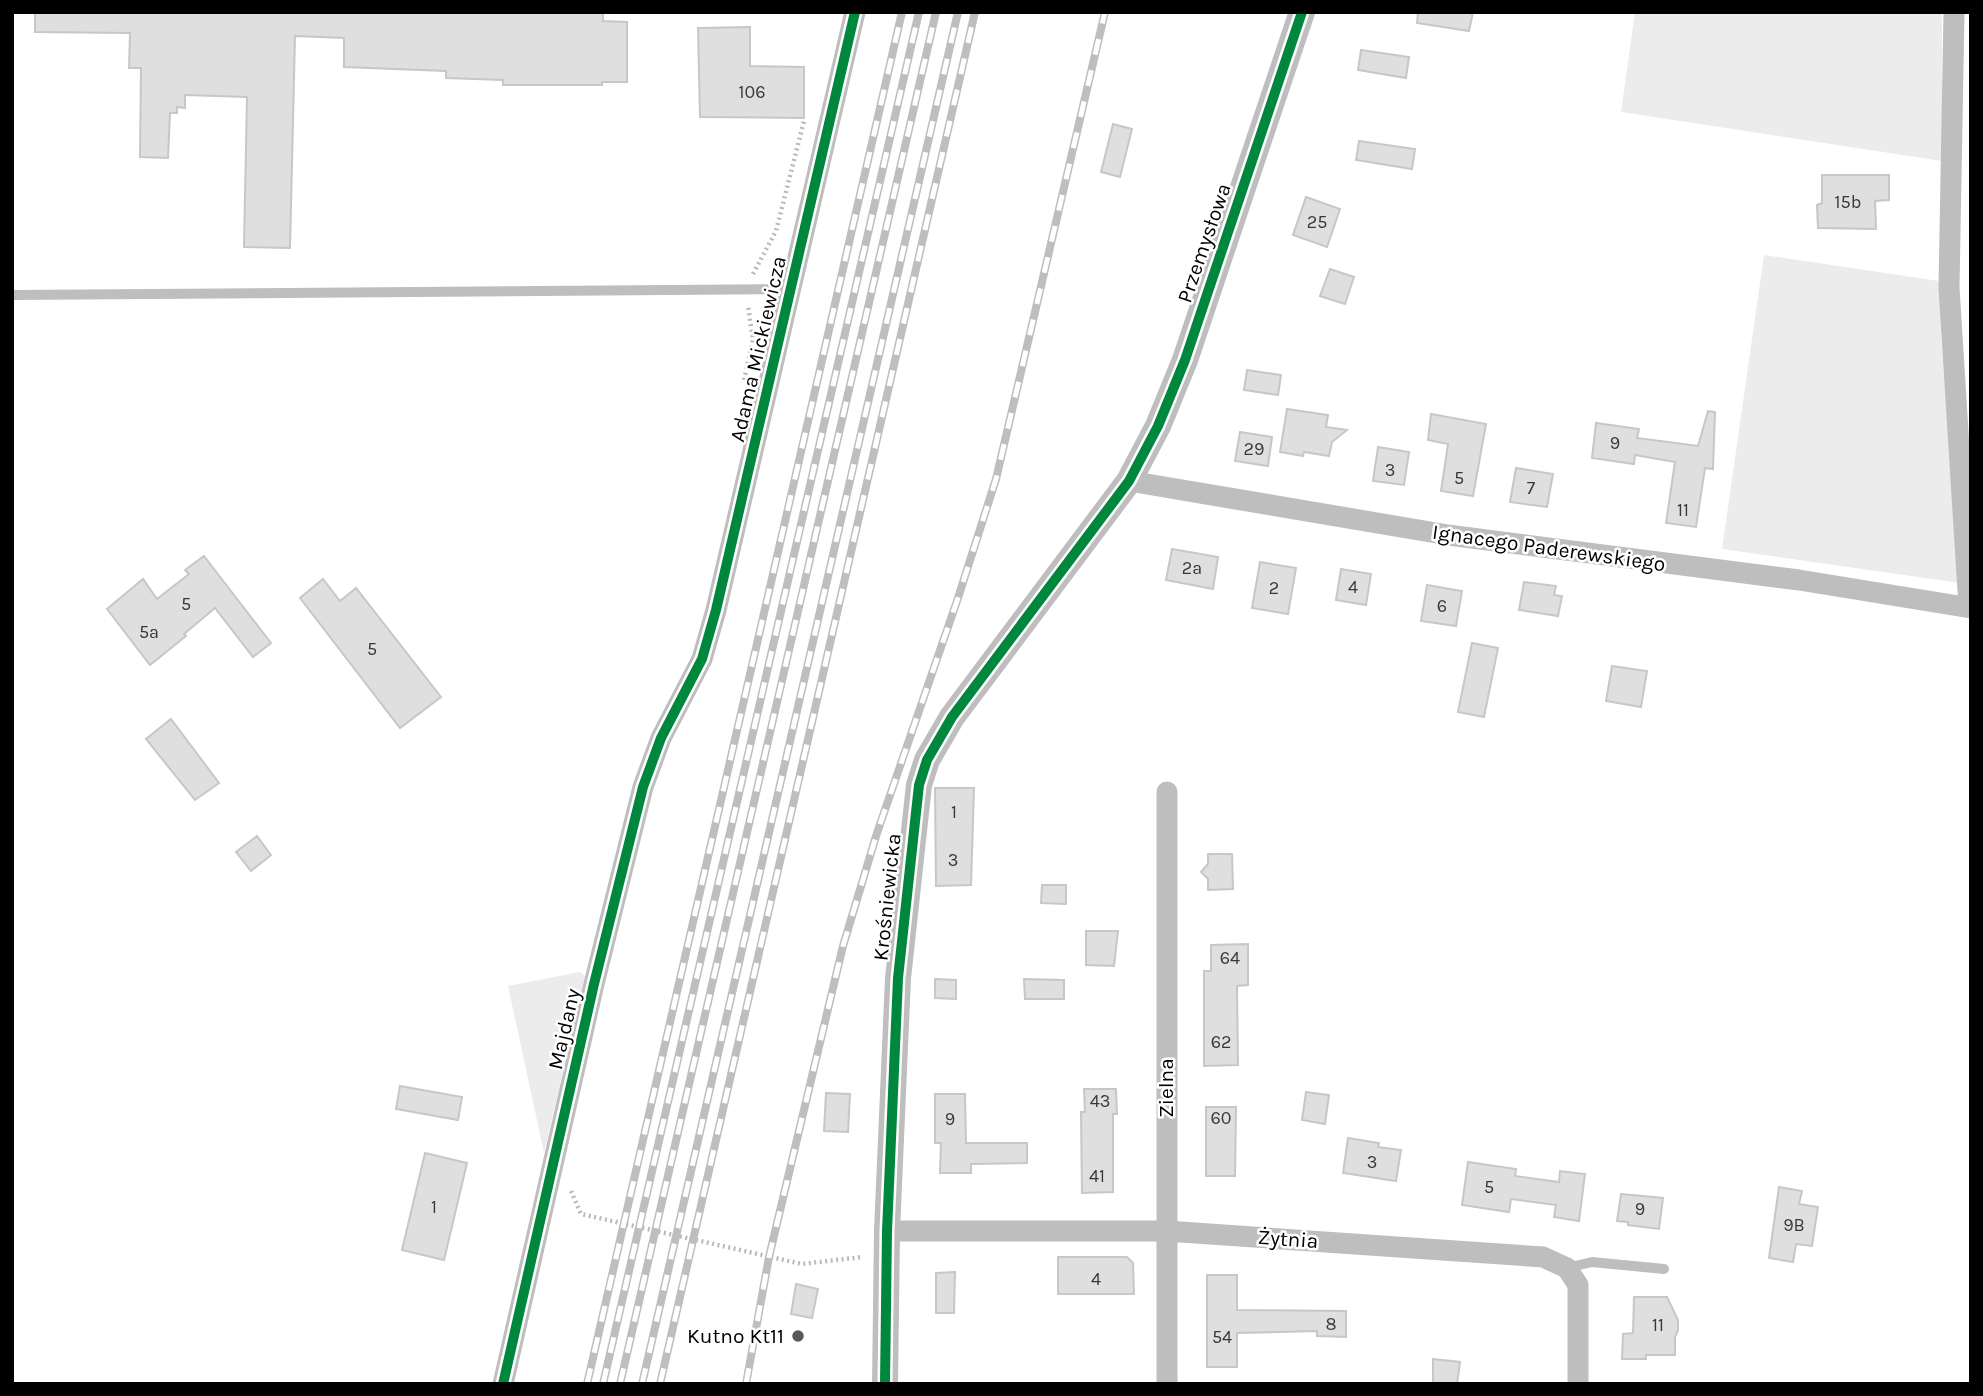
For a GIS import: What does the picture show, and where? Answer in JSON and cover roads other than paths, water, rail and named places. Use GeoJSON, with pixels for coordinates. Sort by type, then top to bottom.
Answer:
{"type":"FeatureCollection","features":[{"type":"Feature","properties":{"kind":"street","name":"Adama Mickiewicza"},"geometry":{"type":"LineString","coordinates":[[686,691],[702,659],[716,610],[793,289],[855,12]]}},
{"type":"Feature","properties":{"kind":"street","name":"Przemysłowa"},"geometry":{"type":"LineString","coordinates":[[1129,481],[1158,426],[1185,360],[1302,12]]}},
{"type":"Feature","properties":{"kind":"street","name":"Ignacego Paderewskiego"},"geometry":{"type":"LineString","coordinates":[[1129,481],[1448,535],[1799,580],[1970,608],[1949,288],[1954,12]]}},
{"type":"Feature","properties":{"kind":"street","name":"Krośniewicka"},"geometry":{"type":"LineString","coordinates":[[885,1384],[887,1244],[898,978],[919,785],[928,760],[952,717],[1129,481]]}},
{"type":"Feature","properties":{"kind":"street","name":"Majdany"},"geometry":{"type":"LineString","coordinates":[[503,1384],[643,787],[661,738],[686,691]]}},
{"type":"Feature","properties":{"kind":"street","name":"Zielna"},"geometry":{"type":"LineString","coordinates":[[1167,792],[1167,1384]]}},
{"type":"Feature","properties":{"kind":"street","name":"Żytnia"},"geometry":{"type":"LineString","coordinates":[[887,1244],[1166,1231],[1543,1256],[1567,1268]]}},
{"type":"Feature","properties":{"kind":"street"},"geometry":{"type":"LineString","coordinates":[[1567,1268],[1578,1285],[1578,1384]]}},
{"type":"Feature","properties":{"kind":"lane"},"geometry":{"type":"LineString","coordinates":[[12,295],[793,289]]}},
{"type":"Feature","properties":{"kind":"lane"},"geometry":{"type":"LineString","coordinates":[[1567,1268],[1592,1262],[1664,1269]]}},
{"type":"Feature","properties":{"kind":"railway"},"geometry":{"type":"LineString","coordinates":[[587,1384],[902,12]]}},
{"type":"Feature","properties":{"kind":"railway"},"geometry":{"type":"LineString","coordinates":[[603,1384],[919,12]]}},
{"type":"Feature","properties":{"kind":"railway"},"geometry":{"type":"LineString","coordinates":[[620,1384],[936,12]]}},
{"type":"Feature","properties":{"kind":"railway"},"geometry":{"type":"LineString","coordinates":[[642,1384],[958,12]]}},
{"type":"Feature","properties":{"kind":"railway"},"geometry":{"type":"LineString","coordinates":[[660,1384],[975,12]]}},
{"type":"Feature","properties":{"kind":"railway"},"geometry":{"type":"LineString","coordinates":[[746,1384],[769,1257],[843,946],[877,833],[996,479],[1105,12]]}},
{"type":"Feature","properties":{"kind":"place","name":"Kutno Kt11"},"geometry":{"type":"Point","coordinates":[798,1336]}}]}
